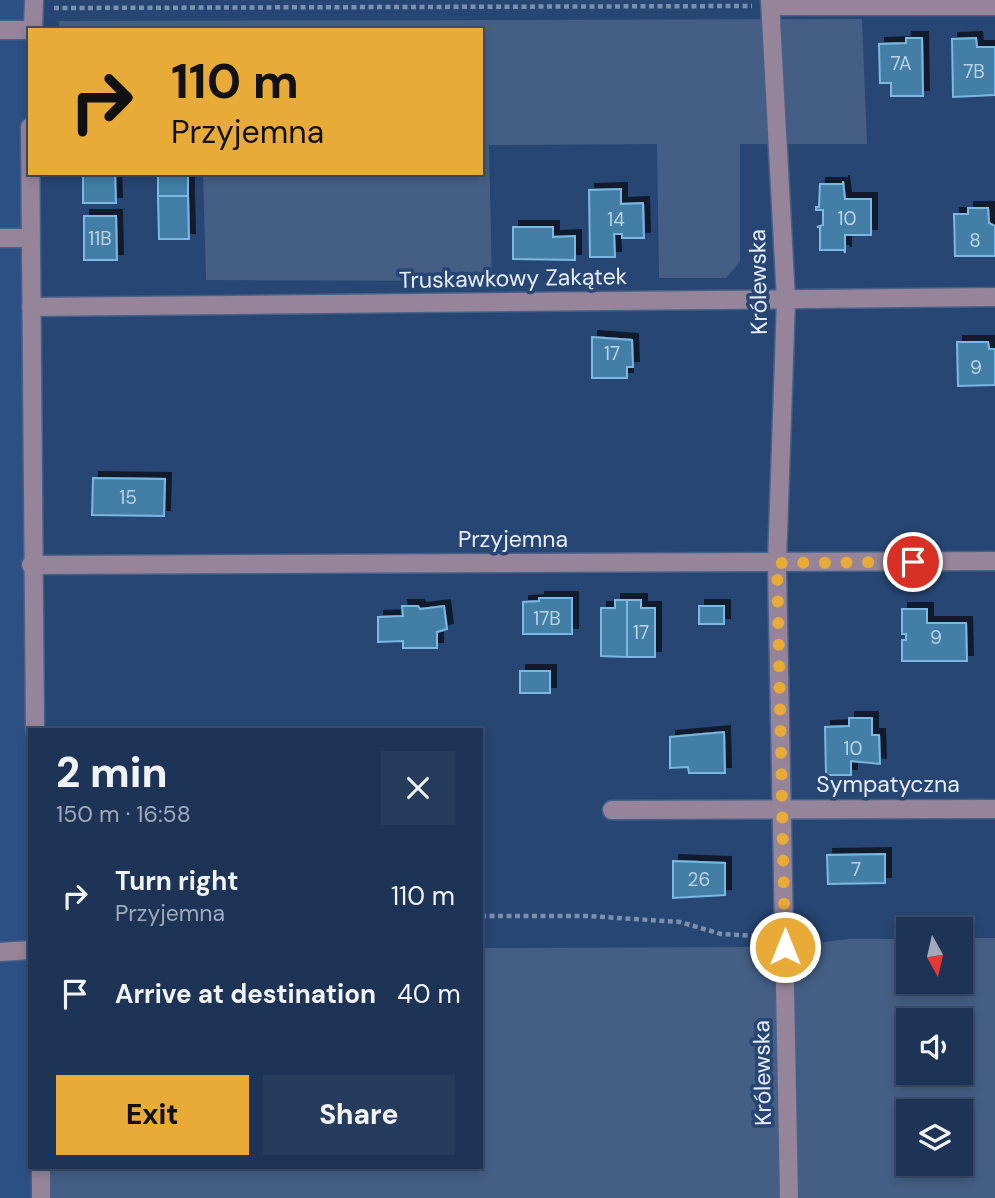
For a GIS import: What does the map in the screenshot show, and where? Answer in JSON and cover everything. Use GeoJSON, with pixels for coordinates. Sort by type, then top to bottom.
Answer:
{"type":"FeatureCollection","features":[{"type":"Feature","properties":{"kind":"street"},"geometry":{"type":"LineString","coordinates":[[770,3],[995,6]]}},
{"type":"Feature","properties":{"kind":"street","name":"Królewska"},"geometry":{"type":"LineString","coordinates":[[770,3],[786,300],[777,563],[784,808],[789,1198]]}},
{"type":"Feature","properties":{"kind":"street"},"geometry":{"type":"LineString","coordinates":[[32,28],[34,4]]}},
{"type":"Feature","properties":{"kind":"street"},"geometry":{"type":"LineString","coordinates":[[0,30],[28,30]]}},
{"type":"Feature","properties":{"kind":"street"},"geometry":{"type":"LineString","coordinates":[[30,175],[35,728]]}},
{"type":"Feature","properties":{"kind":"street"},"geometry":{"type":"LineString","coordinates":[[0,238],[29,238]]}},
{"type":"Feature","properties":{"kind":"street","name":"Truskawkowy Zakątek"},"geometry":{"type":"LineString","coordinates":[[32,307],[995,297]]}},
{"type":"Feature","properties":{"kind":"street","name":"Przyjemna"},"geometry":{"type":"LineString","coordinates":[[32,565],[995,561]]}},
{"type":"Feature","properties":{"kind":"street","name":"Sympatyczna"},"geometry":{"type":"LineString","coordinates":[[612,810],[995,809]]}},
{"type":"Feature","properties":{"kind":"street"},"geometry":{"type":"LineString","coordinates":[[0,952],[28,950]]}},
{"type":"Feature","properties":{"kind":"street"},"geometry":{"type":"LineString","coordinates":[[41,1169],[41,1198]]}},
{"type":"Feature","properties":{"kind":"path"},"geometry":{"type":"LineString","coordinates":[[34,4],[770,3]]}},
{"type":"Feature","properties":{"kind":"path"},"geometry":{"type":"LineString","coordinates":[[483,916],[589,916],[680,922],[721,934],[754,936],[785,926]]}},
{"type":"Feature","properties":{"kind":"shaded area"},"geometry":{"type":"Polygon","coordinates":[[[0,0],[29,0],[28,1169],[38,1169],[39,1198],[0,1198],[0,0]]]}},
{"type":"Feature","properties":{"kind":"shaded area"},"geometry":{"type":"Polygon","coordinates":[[[862,19],[867,144],[740,144],[740,262],[726,278],[659,278],[657,144],[489,145],[492,281],[206,280],[203,175],[483,175],[483,28],[59,28],[59,21],[862,19]]]}},
{"type":"Feature","properties":{"kind":"shaded area"},"geometry":{"type":"Polygon","coordinates":[[[973,938],[995,938],[995,1198],[41,1198],[41,1169],[483,1169],[483,948],[785,947],[848,939],[896,939],[896,994],[973,994],[973,938]]]}},
{"type":"Feature","properties":{"kind":"building"},"geometry":{"type":"Polygon","coordinates":[[[906,38],[922,38],[923,96],[891,96],[891,83],[880,83],[879,44],[906,43],[906,38]]]}},
{"type":"Feature","properties":{"kind":"building"},"geometry":{"type":"Polygon","coordinates":[[[976,38],[977,47],[995,47],[995,95],[953,97],[952,39],[976,38]]]}},
{"type":"Feature","properties":{"kind":"building"},"geometry":{"type":"Polygon","coordinates":[[[83,175],[115,175],[116,203],[83,203],[83,175]]]}},
{"type":"Feature","properties":{"kind":"building"},"geometry":{"type":"Polygon","coordinates":[[[158,175],[188,175],[188,196],[158,196],[158,175]]]}},
{"type":"Feature","properties":{"kind":"building"},"geometry":{"type":"Polygon","coordinates":[[[843,181],[845,199],[871,199],[871,235],[845,235],[845,253],[844,250],[820,250],[820,227],[817,227],[823,225],[823,210],[816,210],[816,207],[819,207],[820,184],[843,184],[843,181]]]}},
{"type":"Feature","properties":{"kind":"building"},"geometry":{"type":"Polygon","coordinates":[[[621,189],[621,204],[643,203],[644,238],[622,238],[622,234],[614,234],[615,257],[590,257],[589,190],[621,189]]]}},
{"type":"Feature","properties":{"kind":"building"},"geometry":{"type":"Polygon","coordinates":[[[158,196],[188,196],[189,239],[159,239],[158,196]]]}},
{"type":"Feature","properties":{"kind":"building"},"geometry":{"type":"Polygon","coordinates":[[[968,208],[988,208],[989,223],[995,226],[995,256],[955,256],[954,214],[968,214],[968,208]]]}},
{"type":"Feature","properties":{"kind":"building"},"geometry":{"type":"Polygon","coordinates":[[[84,216],[116,216],[117,260],[84,260],[84,216]]]}},
{"type":"Feature","properties":{"kind":"building"},"geometry":{"type":"Polygon","coordinates":[[[513,227],[553,227],[553,237],[575,236],[575,260],[513,259],[513,227]]]}},
{"type":"Feature","properties":{"kind":"building"},"geometry":{"type":"Polygon","coordinates":[[[592,337],[632,340],[633,367],[627,367],[627,378],[592,378],[592,337]]]}},
{"type":"Feature","properties":{"kind":"building"},"geometry":{"type":"Polygon","coordinates":[[[957,342],[988,342],[989,349],[995,349],[995,385],[958,386],[957,342]]]}},
{"type":"Feature","properties":{"kind":"building"},"geometry":{"type":"Polygon","coordinates":[[[93,478],[165,479],[164,516],[92,515],[93,478]]]}},
{"type":"Feature","properties":{"kind":"building"},"geometry":{"type":"Polygon","coordinates":[[[539,598],[572,598],[572,634],[523,634],[523,602],[539,601],[539,598]]]}},
{"type":"Feature","properties":{"kind":"building"},"geometry":{"type":"Polygon","coordinates":[[[615,600],[627,600],[627,657],[601,656],[601,608],[615,608],[615,600]]]}},
{"type":"Feature","properties":{"kind":"building"},"geometry":{"type":"Polygon","coordinates":[[[627,600],[641,600],[641,608],[655,608],[655,657],[627,657],[627,600]]]}},
{"type":"Feature","properties":{"kind":"building"},"geometry":{"type":"Polygon","coordinates":[[[402,606],[418,606],[420,609],[444,606],[447,629],[437,632],[437,648],[403,648],[403,641],[378,642],[378,617],[403,616],[402,606]]]}},
{"type":"Feature","properties":{"kind":"building"},"geometry":{"type":"Polygon","coordinates":[[[699,606],[724,606],[724,624],[699,624],[699,606]]]}},
{"type":"Feature","properties":{"kind":"building"},"geometry":{"type":"Polygon","coordinates":[[[902,609],[927,609],[927,623],[966,623],[967,661],[902,661],[902,640],[906,640],[906,634],[902,634],[902,609]]]}},
{"type":"Feature","properties":{"kind":"building"},"geometry":{"type":"Polygon","coordinates":[[[520,671],[550,671],[550,693],[520,693],[520,671]]]}},
{"type":"Feature","properties":{"kind":"building"},"geometry":{"type":"Polygon","coordinates":[[[849,718],[872,718],[872,735],[879,735],[880,764],[851,761],[851,775],[826,775],[825,727],[849,726],[849,718]]]}},
{"type":"Feature","properties":{"kind":"building"},"geometry":{"type":"Polygon","coordinates":[[[724,732],[725,773],[689,773],[688,767],[670,768],[670,737],[724,732]]]}},
{"type":"Feature","properties":{"kind":"building"},"geometry":{"type":"Polygon","coordinates":[[[885,854],[885,883],[828,884],[827,855],[885,854]]]}},
{"type":"Feature","properties":{"kind":"building"},"geometry":{"type":"Polygon","coordinates":[[[673,861],[725,863],[725,895],[673,898],[673,861]]]}},
{"type":"Feature","properties":{"kind":"route"},"geometry":{"type":"LineString","coordinates":[[785,947],[777,563],[913,562]]}}]}
